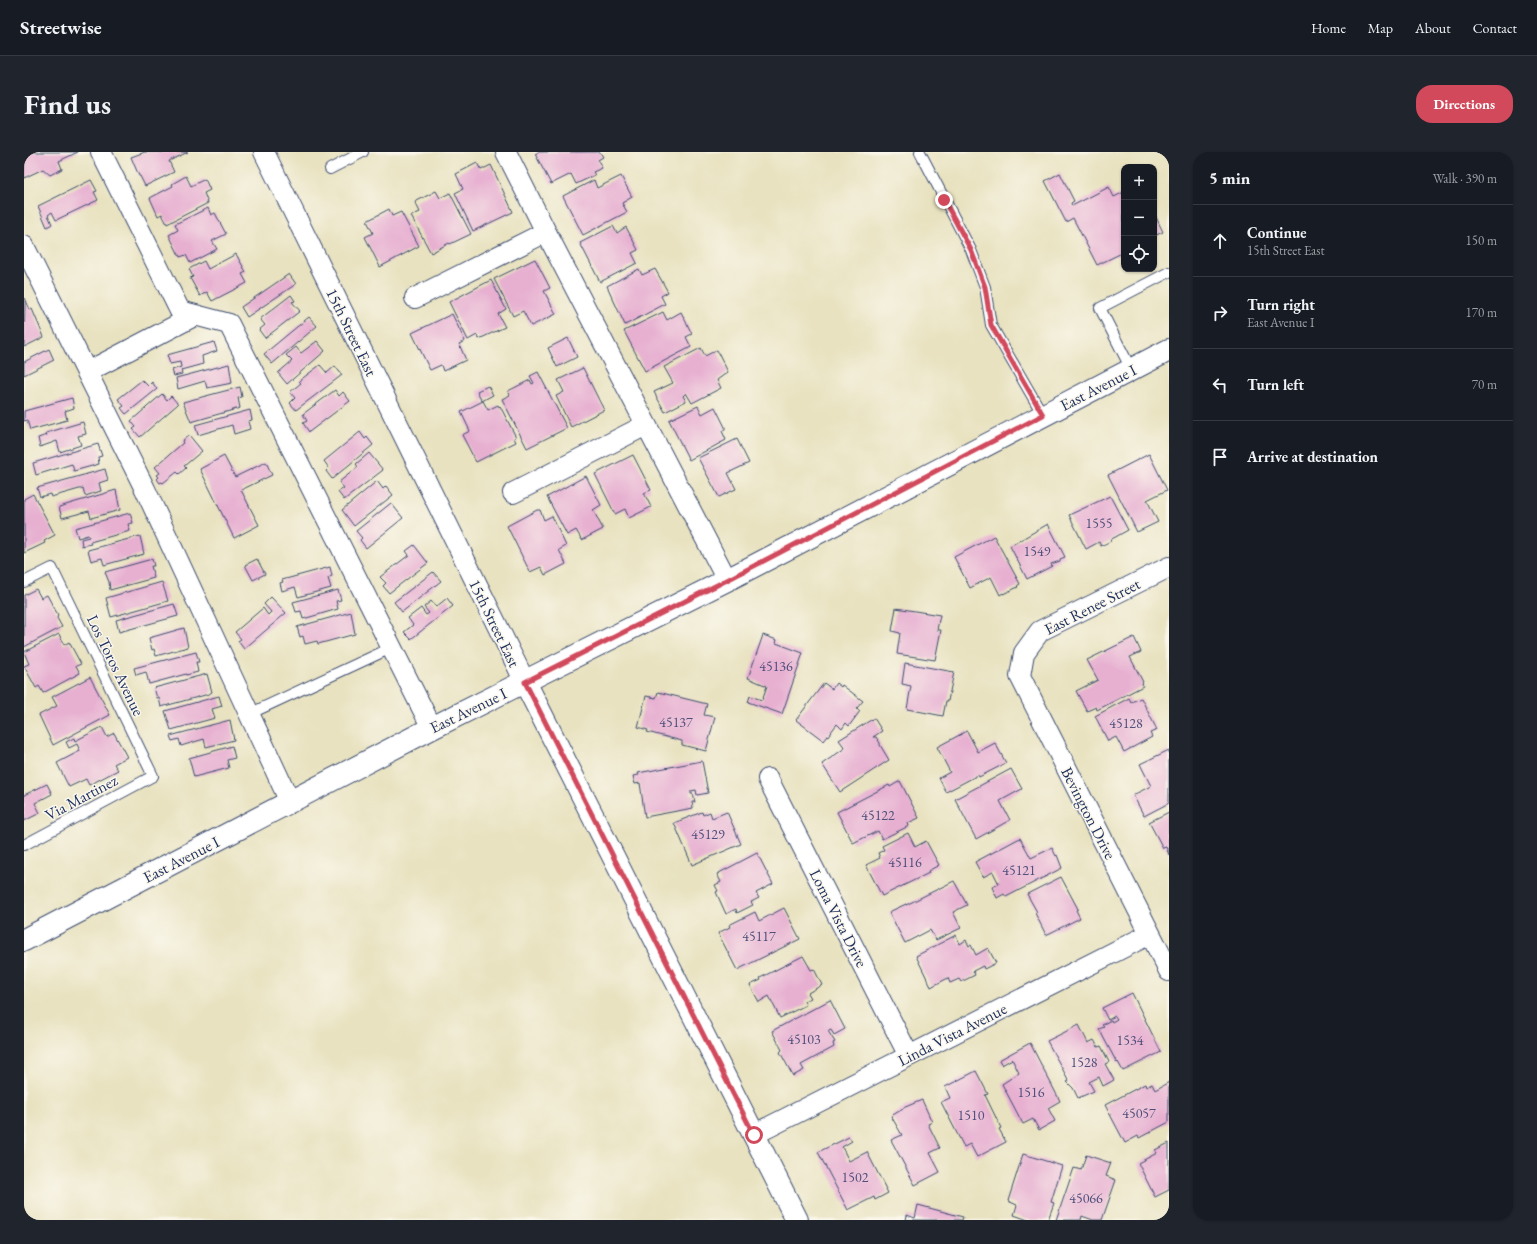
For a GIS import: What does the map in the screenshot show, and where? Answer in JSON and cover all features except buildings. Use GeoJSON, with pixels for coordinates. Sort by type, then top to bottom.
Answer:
{"type":"FeatureCollection","features":[{"type":"Feature","properties":{"kind":"main road","name":"East Avenue I"},"geometry":{"type":"LineString","coordinates":[[24,940],[432,728],[727,580],[1169,350]]}},
{"type":"Feature","properties":{"kind":"main road","name":"15th Street East"},"geometry":{"type":"LineString","coordinates":[[525,682],[797,1220]]}},
{"type":"Feature","properties":{"kind":"street"},"geometry":{"type":"LineString","coordinates":[[101,152],[180,311],[229,324],[432,728]]}},
{"type":"Feature","properties":{"kind":"street","name":"15th Street East"},"geometry":{"type":"LineString","coordinates":[[264,152],[525,682]]}},
{"type":"Feature","properties":{"kind":"street"},"geometry":{"type":"LineString","coordinates":[[506,152],[727,580]]}},
{"type":"Feature","properties":{"kind":"street"},"geometry":{"type":"LineString","coordinates":[[415,298],[546,232]]}},
{"type":"Feature","properties":{"kind":"street"},"geometry":{"type":"LineString","coordinates":[[24,246],[145,489],[290,802]]}},
{"type":"Feature","properties":{"kind":"street"},"geometry":{"type":"LineString","coordinates":[[87,372],[196,315]]}},
{"type":"Feature","properties":{"kind":"street"},"geometry":{"type":"LineString","coordinates":[[513,493],[646,425]]}},
{"type":"Feature","properties":{"kind":"street","name":"East Renee Street"},"geometry":{"type":"LineString","coordinates":[[1024,653],[1040,631],[1169,568]]}},
{"type":"Feature","properties":{"kind":"street","name":"Bevington Drive"},"geometry":{"type":"LineString","coordinates":[[1024,653],[1020,676],[1169,971]]}},
{"type":"Feature","properties":{"kind":"street","name":"Loma Vista Drive"},"geometry":{"type":"LineString","coordinates":[[768,779],[909,1056]]}},
{"type":"Feature","properties":{"kind":"street","name":"Linda Vista Avenue"},"geometry":{"type":"LineString","coordinates":[[754,1135],[1150,934]]}},
{"type":"Feature","properties":{"kind":"lane"},"geometry":{"type":"LineString","coordinates":[[330,169],[363,152]]}},
{"type":"Feature","properties":{"kind":"lane"},"geometry":{"type":"LineString","coordinates":[[920,152],[971,250],[985,287],[991,325],[1043,415]]}},
{"type":"Feature","properties":{"kind":"lane"},"geometry":{"type":"LineString","coordinates":[[1131,369],[1100,308],[1169,272]]}},
{"type":"Feature","properties":{"kind":"lane","name":"Los Toros Avenue"},"geometry":{"type":"LineString","coordinates":[[24,582],[52,568],[153,776]]}},
{"type":"Feature","properties":{"kind":"lane"},"geometry":{"type":"LineString","coordinates":[[249,714],[391,648]]}},
{"type":"Feature","properties":{"kind":"lane","name":"Via Martinez"},"geometry":{"type":"LineString","coordinates":[[24,844],[153,776]]}},
{"type":"Feature","properties":{"kind":"route"},"geometry":{"type":"LineString","coordinates":[[754,1135],[525,682],[727,580],[1043,415],[991,325],[985,287],[971,250],[944,200]]}}]}
